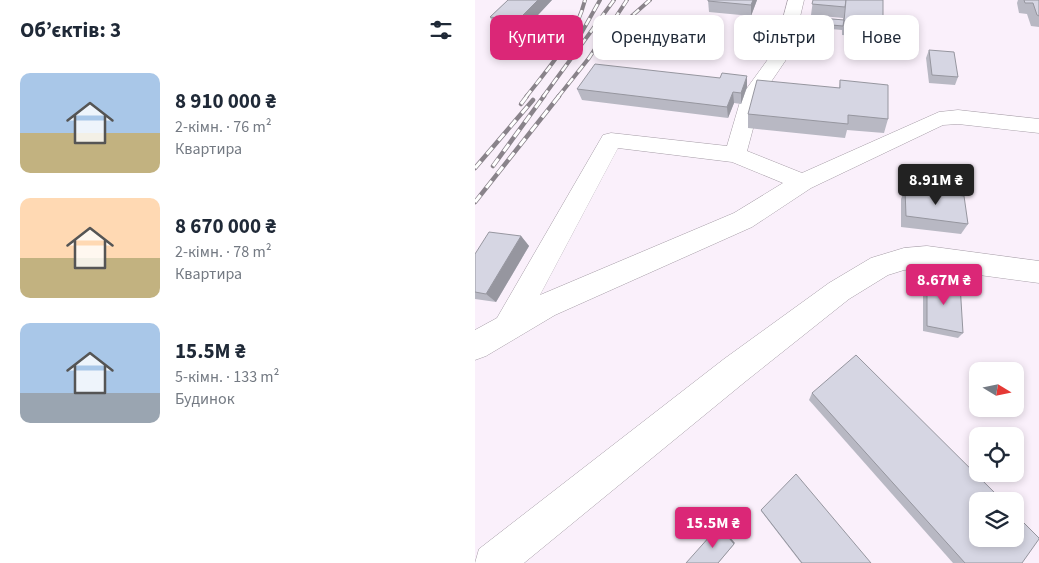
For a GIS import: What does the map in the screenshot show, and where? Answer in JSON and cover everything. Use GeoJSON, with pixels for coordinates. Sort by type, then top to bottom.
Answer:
{"type":"FeatureCollection","features":[{"type":"Feature","properties":{"kind":"lane"},"geometry":{"type":"LineString","coordinates":[[735,156],[752,95],[783,51],[796,0]]}},
{"type":"Feature","properties":{"kind":"lane"},"geometry":{"type":"LineString","coordinates":[[475,346],[545,306],[743,220],[803,182],[939,119],[958,117],[1039,126]]}},
{"type":"Feature","properties":{"kind":"lane"},"geometry":{"type":"LineString","coordinates":[[507,328],[611,140],[735,156],[803,182]]}},
{"type":"Feature","properties":{"kind":"lane"},"geometry":{"type":"LineString","coordinates":[[493,563],[735,370],[839,291],[880,266],[905,258],[927,258],[1039,272]]}},
{"type":"Feature","properties":{"kind":"building"},"geometry":{"type":"Polygon","coordinates":[[[508,0],[538,0],[523,15],[492,15],[508,0]]]}},
{"type":"Feature","properties":{"kind":"building"},"geometry":{"type":"Polygon","coordinates":[[[708,0],[753,0],[751,5],[708,0]]]}},
{"type":"Feature","properties":{"kind":"building"},"geometry":{"type":"Polygon","coordinates":[[[813,0],[846,0],[845,7],[812,4],[813,0]]]}},
{"type":"Feature","properties":{"kind":"building"},"geometry":{"type":"Polygon","coordinates":[[[846,0],[883,0],[883,15],[845,15],[846,0]]]}},
{"type":"Feature","properties":{"kind":"building"},"geometry":{"type":"Polygon","coordinates":[[[1024,0],[1039,0],[1039,16],[1033,3],[1025,3],[1024,0]]]}},
{"type":"Feature","properties":{"kind":"building"},"geometry":{"type":"Polygon","coordinates":[[[834,19],[844,20],[843,26],[834,25],[834,19]]]}},
{"type":"Feature","properties":{"kind":"building"},"geometry":{"type":"Polygon","coordinates":[[[929,50],[954,52],[958,77],[932,75],[929,50]]]}},
{"type":"Feature","properties":{"kind":"building"},"geometry":{"type":"Polygon","coordinates":[[[595,64],[720,78],[722,73],[747,76],[741,93],[733,92],[727,107],[577,89],[595,64]]]}},
{"type":"Feature","properties":{"kind":"building"},"geometry":{"type":"Polygon","coordinates":[[[757,80],[840,88],[840,80],[888,85],[888,119],[848,115],[848,124],[748,114],[757,80]]]}},
{"type":"Feature","properties":{"kind":"building"},"geometry":{"type":"Polygon","coordinates":[[[905,189],[964,196],[968,224],[906,216],[905,189]]]}},
{"type":"Feature","properties":{"kind":"building"},"geometry":{"type":"Polygon","coordinates":[[[489,232],[521,236],[486,294],[475,292],[475,254],[489,232]]]}},
{"type":"Feature","properties":{"kind":"building"},"geometry":{"type":"Polygon","coordinates":[[[927,278],[960,284],[963,333],[927,326],[927,278]]]}},
{"type":"Feature","properties":{"kind":"building"},"geometry":{"type":"Polygon","coordinates":[[[856,355],[969,467],[969,482],[984,482],[994,492],[969,492],[969,547],[1024,547],[1024,523],[1039,539],[1022,563],[965,563],[812,393],[856,355]]]}},
{"type":"Feature","properties":{"kind":"building"},"geometry":{"type":"Polygon","coordinates":[[[796,474],[871,563],[802,563],[761,510],[796,474]]]}},
{"type":"Feature","properties":{"kind":"building"},"geometry":{"type":"Polygon","coordinates":[[[719,526],[734,544],[718,563],[686,563],[719,526]]]}},
{"type":"Feature","properties":{"kind":"railway"},"geometry":{"type":"LineString","coordinates":[[526,97],[553,63],[568,40],[581,14],[585,0]]}},
{"type":"Feature","properties":{"kind":"railway"},"geometry":{"type":"LineString","coordinates":[[583,30],[600,0]]}},
{"type":"Feature","properties":{"kind":"railway"},"geometry":{"type":"LineString","coordinates":[[543,97],[614,0]]}},
{"type":"Feature","properties":{"kind":"railway"},"geometry":{"type":"LineString","coordinates":[[558,97],[589,58],[627,0]]}},
{"type":"Feature","properties":{"kind":"railway"},"geometry":{"type":"LineString","coordinates":[[633,15],[650,0]]}},
{"type":"Feature","properties":{"kind":"railway"},"geometry":{"type":"LineString","coordinates":[[521,104],[527,96]]}},
{"type":"Feature","properties":{"kind":"railway"},"geometry":{"type":"LineString","coordinates":[[493,166],[544,96]]}},
{"type":"Feature","properties":{"kind":"railway"},"geometry":{"type":"LineString","coordinates":[[475,202],[559,96]]}},
{"type":"Feature","properties":{"kind":"railway"},"geometry":{"type":"LineString","coordinates":[[475,168],[533,100]]}}]}
